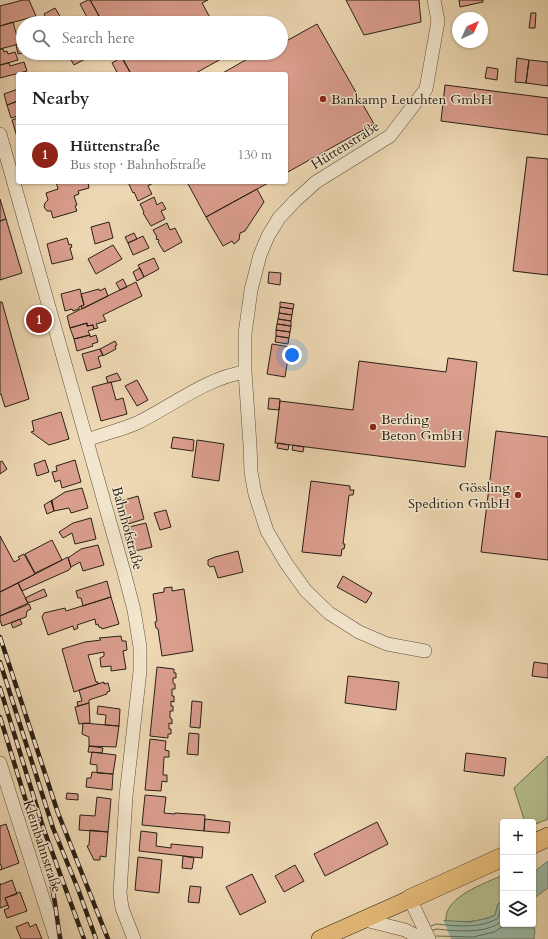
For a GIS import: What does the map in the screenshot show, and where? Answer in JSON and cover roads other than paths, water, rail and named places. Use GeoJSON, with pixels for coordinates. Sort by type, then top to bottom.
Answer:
{"type":"FeatureCollection","features":[{"type":"Feature","properties":{"kind":"highway"},"geometry":{"type":"LineString","coordinates":[[536,843],[548,837]]}},
{"type":"Feature","properties":{"kind":"highway"},"geometry":{"type":"LineString","coordinates":[[410,899],[500,858]]}},
{"type":"Feature","properties":{"kind":"main road"},"geometry":{"type":"LineString","coordinates":[[320,939],[410,899]]}},
{"type":"Feature","properties":{"kind":"street","name":"Hüttenstraße"},"geometry":{"type":"LineString","coordinates":[[425,651],[387,644],[358,632],[329,613],[306,591],[286,563],[267,530],[251,472],[244,334],[251,290],[260,255],[268,236],[279,218],[316,182],[390,136],[426,89],[438,21],[434,0]]}},
{"type":"Feature","properties":{"kind":"street","name":"Bahnhofstraße"},"geometry":{"type":"LineString","coordinates":[[0,134],[134,610],[140,647],[140,671],[126,796],[120,893],[122,908],[134,939]]}},
{"type":"Feature","properties":{"kind":"street"},"geometry":{"type":"LineString","coordinates":[[87,440],[135,423],[215,380],[231,374],[245,372]]}},
{"type":"Feature","properties":{"kind":"street","name":"Kleinbahnstraße"},"geometry":{"type":"LineString","coordinates":[[0,763],[56,939]]}},
{"type":"Feature","properties":{"kind":"street"},"geometry":{"type":"LineString","coordinates":[[410,899],[429,939]]}},
{"type":"Feature","properties":{"kind":"street"},"geometry":{"type":"LineString","coordinates":[[365,920],[405,930],[422,939]]}},
{"type":"Feature","properties":{"kind":"water"},"geometry":{"type":"Polygon","coordinates":[[[548,861],[548,888],[536,896],[536,891],[536,871],[548,861]]]}},
{"type":"Feature","properties":{"kind":"water"},"geometry":{"type":"Polygon","coordinates":[[[498,904],[500,904],[500,927],[534,927],[534,939],[406,939],[435,920],[470,922],[489,918],[495,915],[498,904]]]}},
{"type":"Feature","properties":{"kind":"railway"},"geometry":{"type":"LineString","coordinates":[[0,637],[58,813],[108,939]]}},
{"type":"Feature","properties":{"kind":"railway"},"geometry":{"type":"LineString","coordinates":[[0,662],[53,828],[78,889],[96,939]]}},
{"type":"Feature","properties":{"kind":"railway"},"geometry":{"type":"LineString","coordinates":[[0,688],[44,830],[84,939]]}},
{"type":"Feature","properties":{"kind":"railway"},"geometry":{"type":"LineString","coordinates":[[0,717],[51,882],[60,939]]}},
{"type":"Feature","properties":{"kind":"place","name":"Bankamp Leuchten GmbH"},"geometry":{"type":"Point","coordinates":[323,99]}},
{"type":"Feature","properties":{"kind":"place","name":"Hüttenstraße"},"geometry":{"type":"Point","coordinates":[39,320]}},
{"type":"Feature","properties":{"kind":"place","name":"Berding Beton GmbH"},"geometry":{"type":"Point","coordinates":[373,427]}},
{"type":"Feature","properties":{"kind":"place","name":"Gössling Spedition GmbH"},"geometry":{"type":"Point","coordinates":[518,495]}}]}
